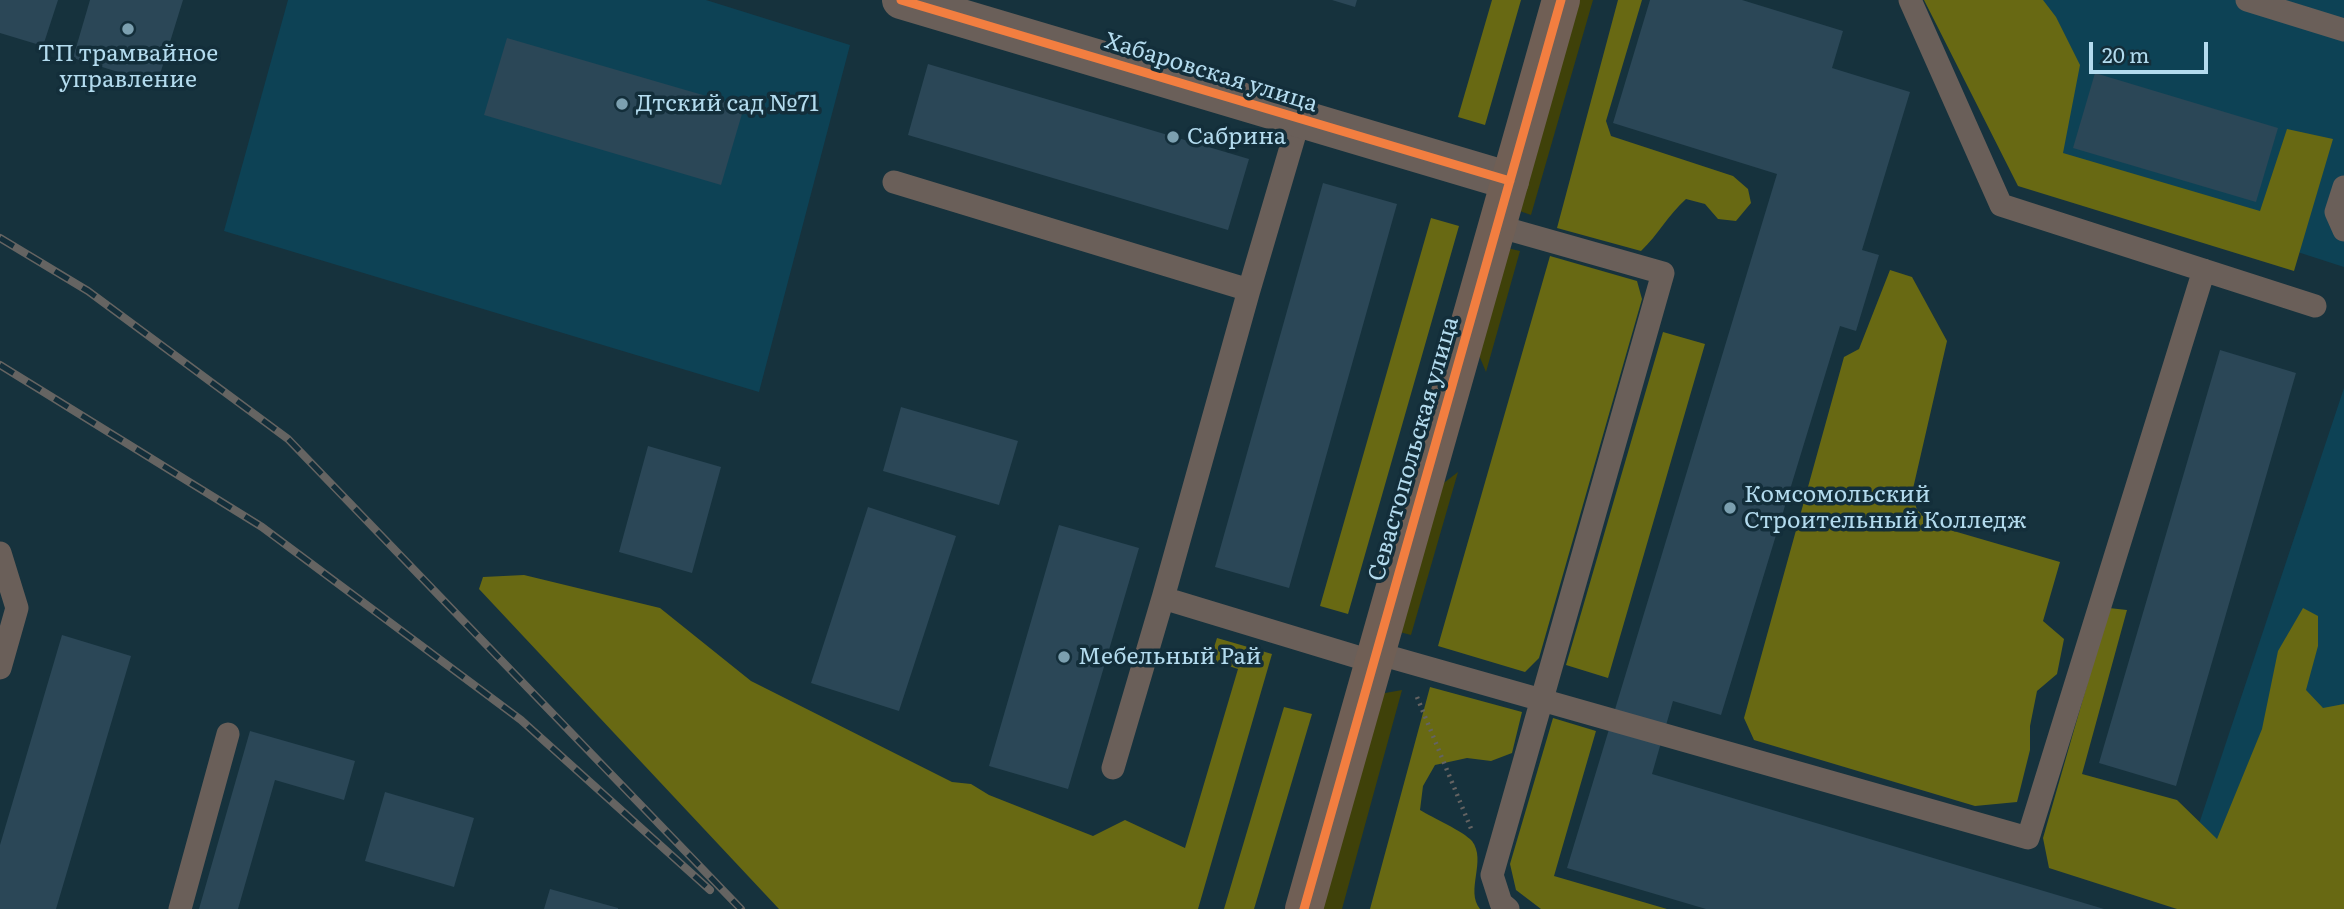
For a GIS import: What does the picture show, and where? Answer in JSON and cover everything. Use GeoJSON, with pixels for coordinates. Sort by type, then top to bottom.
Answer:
{"type":"FeatureCollection","features":[{"type":"Feature","properties":{"kind":"street","name":"Хабаровская улица"},"geometry":{"type":"LineString","coordinates":[[901,0],[1510,181]]}},
{"type":"Feature","properties":{"kind":"street","name":"Севастопольская улица"},"geometry":{"type":"LineString","coordinates":[[1304,909],[1561,0]]}},
{"type":"Feature","properties":{"kind":"lane"},"geometry":{"type":"LineString","coordinates":[[1910,0],[2001,205],[2315,306]]}},
{"type":"Feature","properties":{"kind":"lane"},"geometry":{"type":"LineString","coordinates":[[2247,0],[2344,30]]}},
{"type":"Feature","properties":{"kind":"lane"},"geometry":{"type":"LineString","coordinates":[[1113,768],[1299,120]]}},
{"type":"Feature","properties":{"kind":"lane"},"geometry":{"type":"LineString","coordinates":[[894,182],[1249,290]]}},
{"type":"Feature","properties":{"kind":"lane"},"geometry":{"type":"LineString","coordinates":[[2344,187],[2336,212],[2344,230]]}},
{"type":"Feature","properties":{"kind":"lane"},"geometry":{"type":"LineString","coordinates":[[1497,226],[1663,273],[1492,876],[1501,903],[1508,909]]}},
{"type":"Feature","properties":{"kind":"lane"},"geometry":{"type":"LineString","coordinates":[[1163,598],[1542,700],[2028,838],[2204,270]]}},
{"type":"Feature","properties":{"kind":"lane"},"geometry":{"type":"LineString","coordinates":[[0,553],[17,608],[0,668]]}},
{"type":"Feature","properties":{"kind":"lane"},"geometry":{"type":"LineString","coordinates":[[180,909],[228,734]]}},
{"type":"Feature","properties":{"kind":"path"},"geometry":{"type":"LineString","coordinates":[[1413,686],[1492,876]]}},
{"type":"Feature","properties":{"kind":"shaded area"},"geometry":{"type":"Polygon","coordinates":[[[288,0],[706,0],[850,45],[759,392],[224,231],[288,0]]]}},
{"type":"Feature","properties":{"kind":"shaded area"},"geometry":{"type":"Polygon","coordinates":[[[1492,0],[1521,0],[1485,125],[1458,117],[1492,0]]]}},
{"type":"Feature","properties":{"kind":"shaded area"},"geometry":{"type":"Polygon","coordinates":[[[1574,0],[1593,0],[1531,215],[1514,209],[1574,0]]]}},
{"type":"Feature","properties":{"kind":"shaded area"},"geometry":{"type":"Polygon","coordinates":[[[1618,0],[1642,0],[1606,121],[1611,136],[1733,176],[1748,189],[1751,203],[1736,221],[1718,219],[1705,204],[1686,199],[1641,251],[1557,228],[1618,0]]]}},
{"type":"Feature","properties":{"kind":"shaded area"},"geometry":{"type":"Polygon","coordinates":[[[1924,0],[2043,0],[2056,17],[2080,65],[2063,153],[2260,211],[2287,129],[2333,139],[2294,271],[2018,186],[1924,0]]]}},
{"type":"Feature","properties":{"kind":"shaded area"},"geometry":{"type":"Polygon","coordinates":[[[1949,0],[2344,0],[2344,267],[2028,165],[1949,0]]]}},
{"type":"Feature","properties":{"kind":"shaded area"},"geometry":{"type":"Polygon","coordinates":[[[1431,218],[1459,226],[1348,614],[1320,606],[1431,218]]]}},
{"type":"Feature","properties":{"kind":"shaded area"},"geometry":{"type":"Polygon","coordinates":[[[1499,246],[1520,251],[1486,372],[1473,341],[1499,246]]]}},
{"type":"Feature","properties":{"kind":"shaded area"},"geometry":{"type":"Polygon","coordinates":[[[1550,256],[1637,281],[1642,299],[1539,658],[1525,672],[1438,646],[1550,256]]]}},
{"type":"Feature","properties":{"kind":"shaded area"},"geometry":{"type":"Polygon","coordinates":[[[1890,270],[1912,277],[1947,341],[1912,493],[1917,510],[1933,525],[2060,562],[2043,621],[2064,639],[2057,674],[2037,691],[2030,726],[2030,750],[2017,802],[1975,806],[1754,740],[1744,718],[1844,357],[1859,349],[1890,270]]]}},
{"type":"Feature","properties":{"kind":"shaded area"},"geometry":{"type":"Polygon","coordinates":[[[1663,332],[1705,344],[1608,678],[1566,665],[1663,332]]]}},
{"type":"Feature","properties":{"kind":"shaded area"},"geometry":{"type":"Polygon","coordinates":[[[2344,388],[2344,909],[2184,869],[2344,388]]]}},
{"type":"Feature","properties":{"kind":"shaded area"},"geometry":{"type":"Polygon","coordinates":[[[1458,472],[1411,635],[1392,630],[1432,492],[1458,472]]]}},
{"type":"Feature","properties":{"kind":"shaded area"},"geometry":{"type":"Polygon","coordinates":[[[524,575],[660,608],[751,681],[952,782],[971,784],[989,795],[1093,836],[1125,820],[1185,848],[1238,669],[1210,660],[1217,638],[1272,654],[1198,909],[779,909],[479,589],[483,577],[524,575]]]}},
{"type":"Feature","properties":{"kind":"shaded area"},"geometry":{"type":"Polygon","coordinates":[[[2109,608],[2127,610],[2082,774],[2177,800],[2217,839],[2262,729],[2278,651],[2303,608],[2318,616],[2318,646],[2306,690],[2323,708],[2344,704],[2344,909],[2177,909],[2049,868],[2043,838],[2109,608]]]}},
{"type":"Feature","properties":{"kind":"shaded area"},"geometry":{"type":"Polygon","coordinates":[[[1430,687],[1522,712],[1512,753],[1491,761],[1467,758],[1435,765],[1423,786],[1420,810],[1462,833],[1472,841],[1476,849],[1475,893],[1480,909],[1370,909],[1430,687]]]}},
{"type":"Feature","properties":{"kind":"shaded area"},"geometry":{"type":"Polygon","coordinates":[[[1402,690],[1342,909],[1312,909],[1374,695],[1402,690]]]}},
{"type":"Feature","properties":{"kind":"shaded area"},"geometry":{"type":"Polygon","coordinates":[[[1284,707],[1312,714],[1254,909],[1224,909],[1284,707]]]}},
{"type":"Feature","properties":{"kind":"shaded area"},"geometry":{"type":"Polygon","coordinates":[[[1553,718],[1596,731],[1554,876],[1667,909],[1541,909],[1516,890],[1510,864],[1553,718]]]}},
{"type":"Feature","properties":{"kind":"building"},"geometry":{"type":"Polygon","coordinates":[[[0,0],[58,0],[43,46],[0,33],[0,0]]]}},
{"type":"Feature","properties":{"kind":"building","name":"ТП трамвайное управление"},"geometry":{"type":"Polygon","coordinates":[[[90,0],[183,0],[157,84],[73,58],[90,0]]]}},
{"type":"Feature","properties":{"kind":"building"},"geometry":{"type":"Polygon","coordinates":[[[1332,0],[1357,0],[1355,7],[1332,0]]]}},
{"type":"Feature","properties":{"kind":"building","name":"Комсомольский Строительный Колледж"},"geometry":{"type":"Polygon","coordinates":[[[1650,0],[1742,0],[1843,31],[1832,68],[1910,92],[1862,250],[1879,255],[1856,331],[1840,326],[1721,715],[1673,701],[1652,774],[2104,909],[1706,909],[1567,868],[1777,174],[1613,123],[1650,0]]]}},
{"type":"Feature","properties":{"kind":"building"},"geometry":{"type":"Polygon","coordinates":[[[507,38],[744,107],[721,185],[484,115],[507,38]]]}},
{"type":"Feature","properties":{"kind":"building"},"geometry":{"type":"Polygon","coordinates":[[[928,64],[1249,159],[1228,230],[908,135],[928,64]]]}},
{"type":"Feature","properties":{"kind":"building"},"geometry":{"type":"Polygon","coordinates":[[[2095,73],[2278,128],[2256,202],[2073,148],[2095,73]]]}},
{"type":"Feature","properties":{"kind":"building"},"geometry":{"type":"Polygon","coordinates":[[[1323,183],[1397,204],[1289,588],[1215,567],[1323,183]]]}},
{"type":"Feature","properties":{"kind":"building"},"geometry":{"type":"Polygon","coordinates":[[[2220,350],[2296,373],[2176,786],[2099,763],[2220,350]]]}},
{"type":"Feature","properties":{"kind":"building"},"geometry":{"type":"Polygon","coordinates":[[[901,407],[1018,441],[999,505],[883,471],[901,407]]]}},
{"type":"Feature","properties":{"kind":"building"},"geometry":{"type":"Polygon","coordinates":[[[648,446],[721,467],[692,573],[619,552],[648,446]]]}},
{"type":"Feature","properties":{"kind":"building"},"geometry":{"type":"Polygon","coordinates":[[[868,507],[956,536],[899,711],[811,683],[868,507]]]}},
{"type":"Feature","properties":{"kind":"building","name":"Мебельный Рай"},"geometry":{"type":"Polygon","coordinates":[[[1059,525],[1139,548],[1068,789],[989,766],[1059,525]]]}},
{"type":"Feature","properties":{"kind":"building"},"geometry":{"type":"Polygon","coordinates":[[[62,635],[131,656],[56,909],[0,909],[0,845],[62,635]]]}},
{"type":"Feature","properties":{"kind":"building"},"geometry":{"type":"Polygon","coordinates":[[[250,731],[355,761],[344,800],[275,780],[238,909],[199,909],[250,731]]]}},
{"type":"Feature","properties":{"kind":"building"},"geometry":{"type":"Polygon","coordinates":[[[385,792],[474,818],[454,887],[365,861],[385,792]]]}},
{"type":"Feature","properties":{"kind":"building"},"geometry":{"type":"Polygon","coordinates":[[[550,889],[618,908],[618,909],[544,909],[550,889]]]}},
{"type":"Feature","properties":{"kind":"railway"},"geometry":{"type":"LineString","coordinates":[[0,238],[88,291],[288,439],[741,909]]}},
{"type":"Feature","properties":{"kind":"railway"},"geometry":{"type":"LineString","coordinates":[[0,365],[262,527],[521,720],[710,890]]}},
{"type":"Feature","properties":{"kind":"cycle path"},"geometry":{"type":"LineString","coordinates":[[901,0],[1510,181]]}},
{"type":"Feature","properties":{"kind":"cycle path"},"geometry":{"type":"LineString","coordinates":[[1304,909],[1561,0]]}},
{"type":"Feature","properties":{"kind":"place","name":"ТП трамвайное управление"},"geometry":{"type":"Point","coordinates":[128,29]}},
{"type":"Feature","properties":{"kind":"place","name":"Дтский сад №71"},"geometry":{"type":"Point","coordinates":[622,104]}},
{"type":"Feature","properties":{"kind":"place","name":"Сабрина"},"geometry":{"type":"Point","coordinates":[1173,137]}},
{"type":"Feature","properties":{"kind":"place","name":"Комсомольский Строительный Колледж"},"geometry":{"type":"Point","coordinates":[1730,508]}},
{"type":"Feature","properties":{"kind":"place","name":"Мебельный Рай"},"geometry":{"type":"Point","coordinates":[1064,657]}}]}
